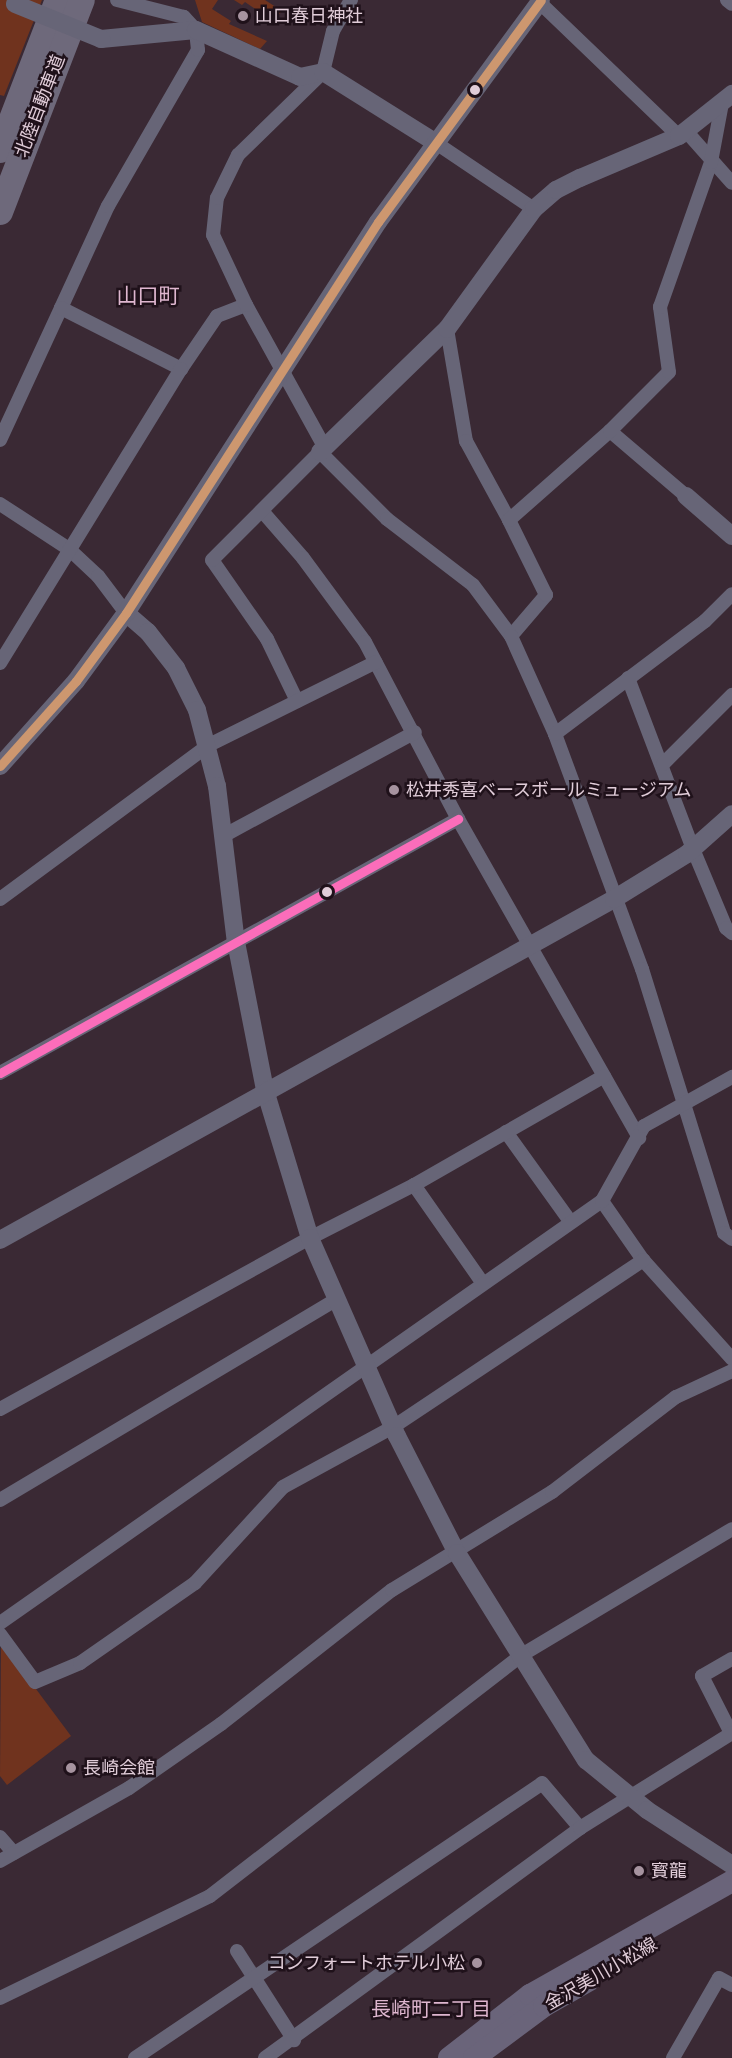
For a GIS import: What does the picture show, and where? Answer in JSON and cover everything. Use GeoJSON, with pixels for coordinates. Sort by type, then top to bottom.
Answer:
{"type":"FeatureCollection","features":[{"type":"Feature","properties":{"kind":"highway","name":"北陸自動車道"},"geometry":{"type":"LineString","coordinates":[[0,150],[58,0]]}},
{"type":"Feature","properties":{"kind":"highway","name":"北陸自動車道"},"geometry":{"type":"LineString","coordinates":[[0,212],[82,0]]}},
{"type":"Feature","properties":{"kind":"main road"},"geometry":{"type":"LineString","coordinates":[[449,2058],[530,1995],[732,1881]]}},
{"type":"Feature","properties":{"kind":"main road","name":"金沢美川小松線"},"geometry":{"type":"LineString","coordinates":[[474,2058],[544,2006],[732,1898]]}},
{"type":"Feature","properties":{"kind":"street"},"geometry":{"type":"LineString","coordinates":[[117,0],[184,17],[196,30],[300,77],[323,72],[436,143],[534,209]]}},
{"type":"Feature","properties":{"kind":"street"},"geometry":{"type":"LineString","coordinates":[[351,0],[333,31],[323,72],[238,155],[217,198],[213,235],[246,305],[322,450],[387,519],[472,585],[511,636],[555,735],[614,899],[642,969],[682,1106],[724,1233],[732,1239]]}},
{"type":"Feature","properties":{"kind":"street"},"geometry":{"type":"LineString","coordinates":[[727,0],[732,4]]}},
{"type":"Feature","properties":{"kind":"street"},"geometry":{"type":"LineString","coordinates":[[0,766],[76,681],[126,613],[378,222],[539,1],[683,133],[732,183]]}},
{"type":"Feature","properties":{"kind":"street"},"geometry":{"type":"LineString","coordinates":[[11,2],[101,39],[196,30]]}},
{"type":"Feature","properties":{"kind":"street"},"geometry":{"type":"LineString","coordinates":[[0,440],[108,206],[198,50],[196,30]]}},
{"type":"Feature","properties":{"kind":"street"},"geometry":{"type":"LineString","coordinates":[[297,701],[267,639],[212,560],[447,329],[534,209],[572,182],[683,133],[727,99]]}},
{"type":"Feature","properties":{"kind":"street"},"geometry":{"type":"LineString","coordinates":[[509,520],[610,431],[669,372],[660,307],[711,162],[727,99]]}},
{"type":"Feature","properties":{"kind":"street"},"geometry":{"type":"LineString","coordinates":[[0,663],[181,369],[217,316],[246,305]]}},
{"type":"Feature","properties":{"kind":"street"},"geometry":{"type":"LineString","coordinates":[[61,308],[181,369]]}},
{"type":"Feature","properties":{"kind":"street"},"geometry":{"type":"LineString","coordinates":[[447,329],[466,441],[546,595],[511,636]]}},
{"type":"Feature","properties":{"kind":"street"},"geometry":{"type":"LineString","coordinates":[[610,431],[732,536]]}},
{"type":"Feature","properties":{"kind":"street"},"geometry":{"type":"LineString","coordinates":[[0,504],[69,549],[98,576],[126,613],[148,632],[176,668],[197,710],[209,745],[236,942],[265,1090],[310,1238],[393,1427],[457,1553],[519,1656],[586,1760],[629,1796],[732,1865]]}},
{"type":"Feature","properties":{"kind":"street"},"geometry":{"type":"LineString","coordinates":[[261,512],[317,576],[376,662],[415,732],[458,819],[639,1138]]}},
{"type":"Feature","properties":{"kind":"street"},"geometry":{"type":"LineString","coordinates":[[555,735],[705,621],[732,594]]}},
{"type":"Feature","properties":{"kind":"street"},"geometry":{"type":"LineString","coordinates":[[0,899],[209,745],[376,662]]}},
{"type":"Feature","properties":{"kind":"street"},"geometry":{"type":"LineString","coordinates":[[628,678],[663,764],[693,849],[726,928],[732,933]]}},
{"type":"Feature","properties":{"kind":"street"},"geometry":{"type":"LineString","coordinates":[[663,764],[732,695]]}},
{"type":"Feature","properties":{"kind":"street"},"geometry":{"type":"LineString","coordinates":[[223,836],[415,732]]}},
{"type":"Feature","properties":{"kind":"street"},"geometry":{"type":"LineString","coordinates":[[0,1240],[265,1090],[406,1016],[530,944],[614,899],[693,849],[732,814]]}},
{"type":"Feature","properties":{"kind":"street"},"geometry":{"type":"LineString","coordinates":[[0,1073],[458,819]]}},
{"type":"Feature","properties":{"kind":"street"},"geometry":{"type":"LineString","coordinates":[[0,1409],[310,1238],[414,1185],[604,1076]]}},
{"type":"Feature","properties":{"kind":"street"},"geometry":{"type":"LineString","coordinates":[[0,1623],[482,1282],[602,1201],[644,1126],[732,1077]]}},
{"type":"Feature","properties":{"kind":"street"},"geometry":{"type":"LineString","coordinates":[[506,1132],[570,1221]]}},
{"type":"Feature","properties":{"kind":"street"},"geometry":{"type":"LineString","coordinates":[[414,1185],[482,1282]]}},
{"type":"Feature","properties":{"kind":"street"},"geometry":{"type":"LineString","coordinates":[[602,1201],[643,1260],[732,1359]]}},
{"type":"Feature","properties":{"kind":"street"},"geometry":{"type":"LineString","coordinates":[[0,1634],[36,1682],[80,1663],[195,1583],[283,1487],[393,1427],[643,1260]]}},
{"type":"Feature","properties":{"kind":"street"},"geometry":{"type":"LineString","coordinates":[[0,1500],[336,1300]]}},
{"type":"Feature","properties":{"kind":"street"},"geometry":{"type":"LineString","coordinates":[[0,1861],[129,1788],[221,1724],[392,1590],[457,1553],[552,1492],[676,1396],[732,1371]]}},
{"type":"Feature","properties":{"kind":"street"},"geometry":{"type":"LineString","coordinates":[[0,1998],[210,1896],[519,1656],[732,1529]]}},
{"type":"Feature","properties":{"kind":"street"},"geometry":{"type":"LineString","coordinates":[[265,2058],[294,2040],[580,1828],[732,1733],[702,1676],[732,1659]]}},
{"type":"Feature","properties":{"kind":"street"},"geometry":{"type":"LineString","coordinates":[[135,2058],[543,1783],[580,1828]]}},
{"type":"Feature","properties":{"kind":"street"},"geometry":{"type":"LineString","coordinates":[[0,1837],[14,1853]]}},
{"type":"Feature","properties":{"kind":"street"},"geometry":{"type":"LineString","coordinates":[[237,1951],[294,2040]]}},
{"type":"Feature","properties":{"kind":"street"},"geometry":{"type":"LineString","coordinates":[[673,2058],[718,1978],[732,1985]]}},
{"type":"Feature","properties":{"kind":"shaded area"},"geometry":{"type":"Polygon","coordinates":[[[0,0],[42,0],[4,96],[0,95],[0,0]]]}},
{"type":"Feature","properties":{"kind":"shaded area"},"geometry":{"type":"Polygon","coordinates":[[[195,0],[218,0],[212,9],[231,21],[229,24],[267,41],[260,49],[202,22],[195,0]]]}},
{"type":"Feature","properties":{"kind":"shaded area"},"geometry":{"type":"Polygon","coordinates":[[[234,0],[265,0],[282,11],[273,21],[245,2],[242,5],[234,0]]]}},
{"type":"Feature","properties":{"kind":"shaded area"},"geometry":{"type":"Polygon","coordinates":[[[1,1642],[71,1736],[7,1785],[0,1776],[1,1642]]]}},
{"type":"Feature","properties":{"kind":"transit line"},"geometry":{"type":"LineString","coordinates":[[0,766],[76,681],[126,613],[378,222],[541,0]]}},
{"type":"Feature","properties":{"kind":"transit line"},"geometry":{"type":"LineString","coordinates":[[0,1073],[458,819]]}},
{"type":"Feature","properties":{"kind":"place","name":"山口春日神社"},"geometry":{"type":"Point","coordinates":[243,16]}},
{"type":"Feature","properties":{"kind":"place","name":"松井秀喜ベースボールミュージアム"},"geometry":{"type":"Point","coordinates":[394,790]}},
{"type":"Feature","properties":{"kind":"place","name":"長崎会館"},"geometry":{"type":"Point","coordinates":[71,1768]}},
{"type":"Feature","properties":{"kind":"place","name":"寳龍"},"geometry":{"type":"Point","coordinates":[639,1871]}},
{"type":"Feature","properties":{"kind":"place","name":"コンフォートホテル小松"},"geometry":{"type":"Point","coordinates":[477,1963]}},
{"type":"Feature","properties":{"kind":"district","name":"山口町"},"geometry":{"type":"Point","coordinates":[148,296]}},
{"type":"Feature","properties":{"kind":"district","name":"長崎町二丁目"},"geometry":{"type":"Point","coordinates":[431,2009]}}]}
